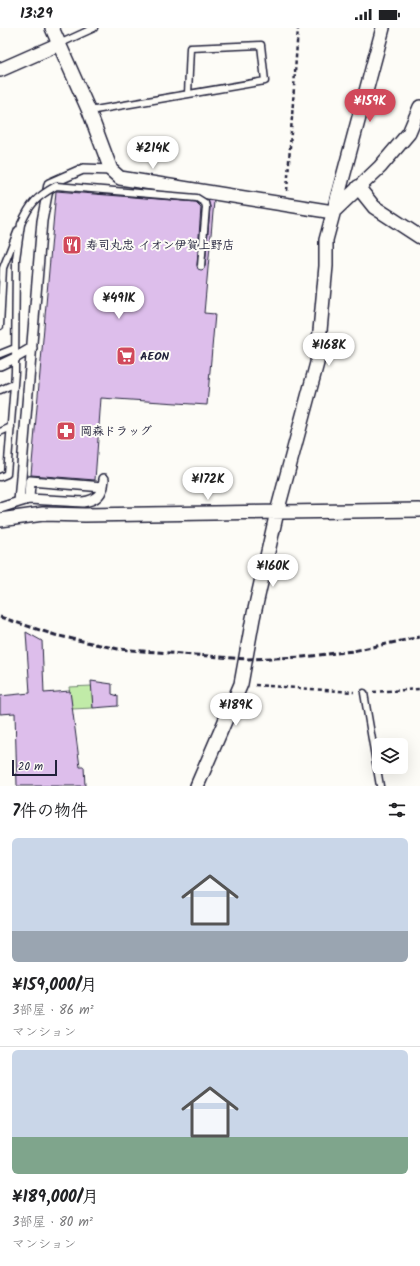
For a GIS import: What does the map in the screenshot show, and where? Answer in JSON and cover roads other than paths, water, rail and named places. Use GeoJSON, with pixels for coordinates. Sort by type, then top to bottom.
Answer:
{"type":"FeatureCollection","features":[{"type":"Feature","properties":{"kind":"street"},"geometry":{"type":"LineString","coordinates":[[52,28],[89,111],[111,170],[120,178],[333,212]]}},
{"type":"Feature","properties":{"kind":"street"},"geometry":{"type":"LineString","coordinates":[[197,786],[241,684],[253,618],[277,512],[317,364],[326,266],[326,240],[383,28]]}},
{"type":"Feature","properties":{"kind":"street"},"geometry":{"type":"LineString","coordinates":[[0,70],[59,44]]}},
{"type":"Feature","properties":{"kind":"street"},"geometry":{"type":"LineString","coordinates":[[333,212],[380,166],[409,133],[420,107]]}},
{"type":"Feature","properties":{"kind":"street"},"geometry":{"type":"LineString","coordinates":[[19,502],[42,221],[49,184],[83,169],[111,170]]}},
{"type":"Feature","properties":{"kind":"street"},"geometry":{"type":"LineString","coordinates":[[358,187],[374,206],[420,237]]}},
{"type":"Feature","properties":{"kind":"street"},"geometry":{"type":"LineString","coordinates":[[0,365],[32,348]]}},
{"type":"Feature","properties":{"kind":"street"},"geometry":{"type":"LineString","coordinates":[[0,508],[29,499],[83,502],[91,501],[100,495],[104,483],[54,480],[30,481],[29,499]]}},
{"type":"Feature","properties":{"kind":"street"},"geometry":{"type":"LineString","coordinates":[[0,520],[43,514],[85,515],[420,510]]}},
{"type":"Feature","properties":{"kind":"lane"},"geometry":{"type":"LineString","coordinates":[[59,44],[94,28]]}},
{"type":"Feature","properties":{"kind":"lane"},"geometry":{"type":"LineString","coordinates":[[89,111],[266,81],[261,45],[190,48],[188,94]]}},
{"type":"Feature","properties":{"kind":"lane"},"geometry":{"type":"LineString","coordinates":[[0,326],[3,268],[11,244],[28,208],[41,194],[56,186],[197,198],[205,203],[206,207],[201,266]]}},
{"type":"Feature","properties":{"kind":"lane"},"geometry":{"type":"LineString","coordinates":[[0,477],[7,474],[11,427],[15,372],[16,259],[20,224]]}},
{"type":"Feature","properties":{"kind":"lane"},"geometry":{"type":"LineString","coordinates":[[0,354],[15,348]]}},
{"type":"Feature","properties":{"kind":"lane"},"geometry":{"type":"LineString","coordinates":[[0,390],[14,384]]}},
{"type":"Feature","properties":{"kind":"lane"},"geometry":{"type":"LineString","coordinates":[[0,432],[11,427]]}},
{"type":"Feature","properties":{"kind":"lane"},"geometry":{"type":"LineString","coordinates":[[364,693],[380,786]]}},
{"type":"Feature","properties":{"kind":"railway"},"geometry":{"type":"LineString","coordinates":[[0,617],[55,635],[118,649],[246,659],[303,657],[353,651],[420,637]]}},
{"type":"Feature","properties":{"kind":"place","name":"寿司丸忠 イオン伊賀上野店"},"geometry":{"type":"Point","coordinates":[72,245]}},
{"type":"Feature","properties":{"kind":"place","name":"AEON"},"geometry":{"type":"Point","coordinates":[126,356]}},
{"type":"Feature","properties":{"kind":"place","name":"岡森ドラッグ"},"geometry":{"type":"Point","coordinates":[66,431]}}]}
